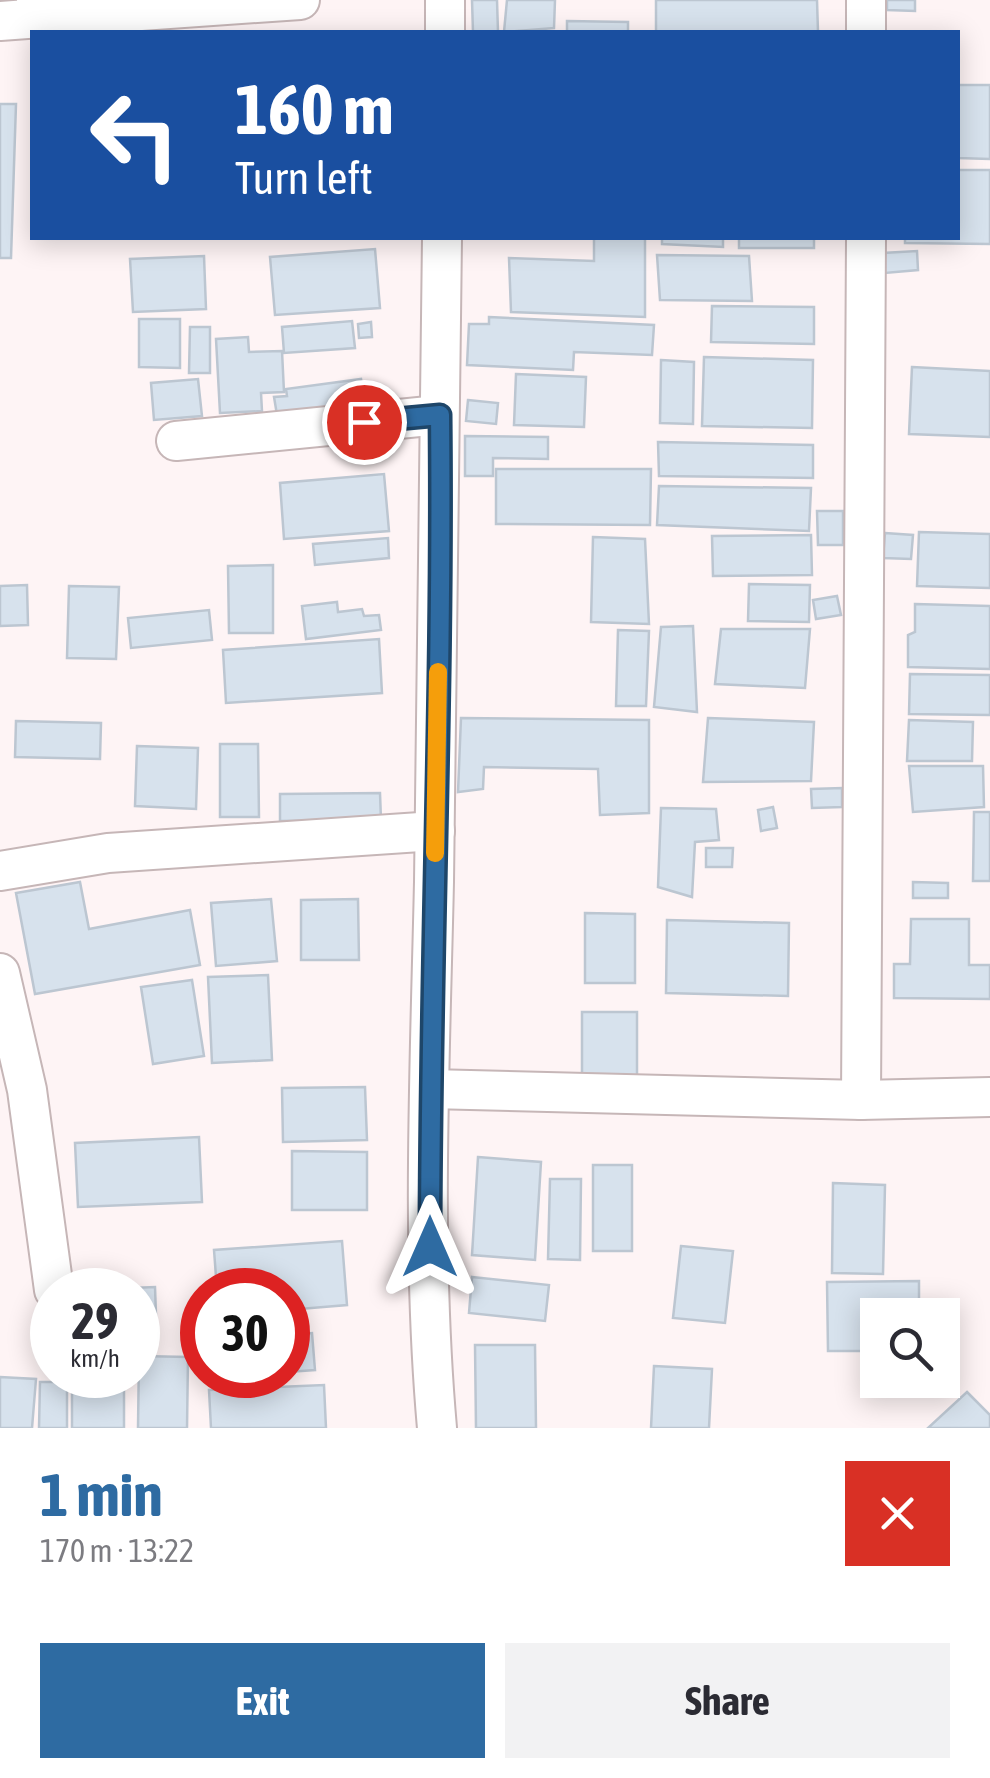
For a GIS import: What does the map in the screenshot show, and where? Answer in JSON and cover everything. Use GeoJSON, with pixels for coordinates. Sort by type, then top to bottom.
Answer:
{"type":"FeatureCollection","features":[{"type":"Feature","properties":{"kind":"street"},"geometry":{"type":"LineString","coordinates":[[0,21],[38,9],[300,0]]}},
{"type":"Feature","properties":{"kind":"street"},"geometry":{"type":"LineString","coordinates":[[444,30],[445,0]]}},
{"type":"Feature","properties":{"kind":"street"},"geometry":{"type":"LineString","coordinates":[[866,0],[866,30]]}},
{"type":"Feature","properties":{"kind":"street"},"geometry":{"type":"LineString","coordinates":[[436,1428],[431,1365],[430,1089],[441,535],[442,240]]}},
{"type":"Feature","properties":{"kind":"street"},"geometry":{"type":"LineString","coordinates":[[861,1100],[866,240]]}},
{"type":"Feature","properties":{"kind":"street"},"geometry":{"type":"LineString","coordinates":[[176,441],[440,415]]}},
{"type":"Feature","properties":{"kind":"street"},"geometry":{"type":"LineString","coordinates":[[0,871],[108,853],[435,830]]}},
{"type":"Feature","properties":{"kind":"street"},"geometry":{"type":"LineString","coordinates":[[0,973],[9,1059],[27,1090],[51,1268]]}},
{"type":"Feature","properties":{"kind":"street"},"geometry":{"type":"LineString","coordinates":[[430,1089],[861,1100],[990,1097]]}},
{"type":"Feature","properties":{"kind":"building"},"geometry":{"type":"Polygon","coordinates":[[[472,0],[497,0],[498,30],[473,30],[472,0]]]}},
{"type":"Feature","properties":{"kind":"building"},"geometry":{"type":"Polygon","coordinates":[[[507,0],[555,0],[554,28],[504,30],[507,0]]]}},
{"type":"Feature","properties":{"kind":"building"},"geometry":{"type":"Polygon","coordinates":[[[656,0],[817,0],[818,30],[656,30],[656,0]]]}},
{"type":"Feature","properties":{"kind":"building"},"geometry":{"type":"Polygon","coordinates":[[[887,0],[915,0],[915,11],[887,10],[887,0]]]}},
{"type":"Feature","properties":{"kind":"building"},"geometry":{"type":"Polygon","coordinates":[[[567,21],[628,22],[628,30],[567,30],[567,21]]]}},
{"type":"Feature","properties":{"kind":"building"},"geometry":{"type":"Polygon","coordinates":[[[960,85],[990,85],[990,159],[960,158],[960,85]]]}},
{"type":"Feature","properties":{"kind":"building"},"geometry":{"type":"Polygon","coordinates":[[[0,104],[16,104],[11,258],[0,258],[0,104]]]}},
{"type":"Feature","properties":{"kind":"building"},"geometry":{"type":"Polygon","coordinates":[[[960,170],[990,170],[990,244],[905,243],[960,240],[960,170]]]}},
{"type":"Feature","properties":{"kind":"building"},"geometry":{"type":"Polygon","coordinates":[[[594,240],[645,240],[645,317],[511,312],[509,258],[594,261],[594,240]]]}},
{"type":"Feature","properties":{"kind":"building"},"geometry":{"type":"Polygon","coordinates":[[[662,240],[723,240],[723,247],[662,244],[662,240]]]}},
{"type":"Feature","properties":{"kind":"building"},"geometry":{"type":"Polygon","coordinates":[[[739,240],[814,240],[814,248],[739,248],[739,240]]]}},
{"type":"Feature","properties":{"kind":"building"},"geometry":{"type":"Polygon","coordinates":[[[375,249],[380,308],[275,315],[270,257],[375,249]]]}},
{"type":"Feature","properties":{"kind":"building"},"geometry":{"type":"Polygon","coordinates":[[[917,251],[918,270],[885,273],[883,253],[917,251]]]}},
{"type":"Feature","properties":{"kind":"building"},"geometry":{"type":"Polygon","coordinates":[[[657,255],[749,256],[752,301],[660,300],[657,255]]]}},
{"type":"Feature","properties":{"kind":"building"},"geometry":{"type":"Polygon","coordinates":[[[204,256],[206,309],[133,312],[130,259],[204,256]]]}},
{"type":"Feature","properties":{"kind":"building"},"geometry":{"type":"Polygon","coordinates":[[[712,306],[814,307],[814,344],[711,342],[712,306]]]}},
{"type":"Feature","properties":{"kind":"building"},"geometry":{"type":"Polygon","coordinates":[[[489,317],[654,325],[652,355],[574,352],[573,370],[467,365],[469,324],[489,324],[489,317]]]}},
{"type":"Feature","properties":{"kind":"building"},"geometry":{"type":"Polygon","coordinates":[[[139,319],[180,319],[180,368],[139,367],[139,319]]]}},
{"type":"Feature","properties":{"kind":"building"},"geometry":{"type":"Polygon","coordinates":[[[352,321],[355,348],[284,353],[282,327],[352,321]]]}},
{"type":"Feature","properties":{"kind":"building"},"geometry":{"type":"Polygon","coordinates":[[[371,322],[372,337],[359,338],[358,324],[371,322]]]}},
{"type":"Feature","properties":{"kind":"building"},"geometry":{"type":"Polygon","coordinates":[[[190,327],[210,327],[210,373],[189,373],[190,327]]]}},
{"type":"Feature","properties":{"kind":"building"},"geometry":{"type":"Polygon","coordinates":[[[248,337],[249,352],[282,351],[284,392],[261,393],[262,411],[220,413],[216,339],[248,337]]]}},
{"type":"Feature","properties":{"kind":"building"},"geometry":{"type":"Polygon","coordinates":[[[704,357],[813,360],[812,428],[702,426],[704,357]]]}},
{"type":"Feature","properties":{"kind":"building"},"geometry":{"type":"Polygon","coordinates":[[[661,360],[694,362],[693,424],[660,423],[661,360]]]}},
{"type":"Feature","properties":{"kind":"building"},"geometry":{"type":"Polygon","coordinates":[[[912,367],[990,371],[990,437],[909,434],[912,367]]]}},
{"type":"Feature","properties":{"kind":"building"},"geometry":{"type":"Polygon","coordinates":[[[516,374],[586,377],[584,427],[514,425],[516,374]]]}},
{"type":"Feature","properties":{"kind":"building"},"geometry":{"type":"Polygon","coordinates":[[[198,379],[202,416],[154,420],[151,383],[198,379]]]}},
{"type":"Feature","properties":{"kind":"building"},"geometry":{"type":"Polygon","coordinates":[[[361,379],[365,410],[278,421],[274,397],[287,396],[286,389],[361,379]]]}},
{"type":"Feature","properties":{"kind":"building"},"geometry":{"type":"Polygon","coordinates":[[[468,400],[498,403],[496,424],[466,421],[468,400]]]}},
{"type":"Feature","properties":{"kind":"building"},"geometry":{"type":"Polygon","coordinates":[[[465,436],[548,437],[548,459],[493,458],[493,476],[465,476],[465,436]]]}},
{"type":"Feature","properties":{"kind":"building"},"geometry":{"type":"Polygon","coordinates":[[[658,442],[813,445],[813,478],[659,476],[658,442]]]}},
{"type":"Feature","properties":{"kind":"building"},"geometry":{"type":"Polygon","coordinates":[[[496,469],[651,469],[650,525],[496,524],[496,469]]]}},
{"type":"Feature","properties":{"kind":"building"},"geometry":{"type":"Polygon","coordinates":[[[384,474],[389,531],[284,539],[280,483],[384,474]]]}},
{"type":"Feature","properties":{"kind":"building"},"geometry":{"type":"Polygon","coordinates":[[[659,486],[811,488],[809,531],[657,525],[659,486]]]}},
{"type":"Feature","properties":{"kind":"building"},"geometry":{"type":"Polygon","coordinates":[[[817,511],[843,511],[843,545],[818,545],[817,511]]]}},
{"type":"Feature","properties":{"kind":"building"},"geometry":{"type":"Polygon","coordinates":[[[919,532],[990,534],[990,588],[917,586],[919,532]]]}},
{"type":"Feature","properties":{"kind":"building"},"geometry":{"type":"Polygon","coordinates":[[[885,533],[913,535],[911,559],[883,558],[885,533]]]}},
{"type":"Feature","properties":{"kind":"building"},"geometry":{"type":"Polygon","coordinates":[[[811,535],[812,575],[713,576],[712,536],[811,535]]]}},
{"type":"Feature","properties":{"kind":"building"},"geometry":{"type":"Polygon","coordinates":[[[593,537],[645,539],[649,624],[591,622],[593,537]]]}},
{"type":"Feature","properties":{"kind":"building"},"geometry":{"type":"Polygon","coordinates":[[[388,538],[389,558],[315,565],[313,544],[388,538]]]}},
{"type":"Feature","properties":{"kind":"building"},"geometry":{"type":"Polygon","coordinates":[[[273,565],[273,633],[229,633],[228,566],[273,565]]]}},
{"type":"Feature","properties":{"kind":"building"},"geometry":{"type":"Polygon","coordinates":[[[749,584],[810,585],[809,622],[748,621],[749,584]]]}},
{"type":"Feature","properties":{"kind":"building"},"geometry":{"type":"Polygon","coordinates":[[[27,585],[28,625],[0,626],[0,586],[27,585]]]}},
{"type":"Feature","properties":{"kind":"building"},"geometry":{"type":"Polygon","coordinates":[[[69,586],[119,587],[116,659],[67,658],[69,586]]]}},
{"type":"Feature","properties":{"kind":"building"},"geometry":{"type":"Polygon","coordinates":[[[837,596],[841,615],[816,619],[813,600],[837,596]]]}},
{"type":"Feature","properties":{"kind":"building"},"geometry":{"type":"Polygon","coordinates":[[[337,602],[338,612],[362,609],[364,616],[379,615],[381,630],[306,639],[302,606],[337,602]]]}},
{"type":"Feature","properties":{"kind":"building"},"geometry":{"type":"Polygon","coordinates":[[[915,604],[990,606],[990,669],[908,667],[908,635],[915,632],[915,604]]]}},
{"type":"Feature","properties":{"kind":"building"},"geometry":{"type":"Polygon","coordinates":[[[209,610],[212,640],[131,648],[128,618],[209,610]]]}},
{"type":"Feature","properties":{"kind":"building"},"geometry":{"type":"Polygon","coordinates":[[[693,626],[697,712],[654,707],[661,627],[693,626]]]}},
{"type":"Feature","properties":{"kind":"building"},"geometry":{"type":"Polygon","coordinates":[[[721,629],[810,629],[805,688],[715,684],[721,629]]]}},
{"type":"Feature","properties":{"kind":"building"},"geometry":{"type":"Polygon","coordinates":[[[618,630],[649,631],[646,706],[616,706],[618,630]]]}},
{"type":"Feature","properties":{"kind":"building"},"geometry":{"type":"Polygon","coordinates":[[[379,639],[382,693],[226,703],[223,650],[379,639]]]}},
{"type":"Feature","properties":{"kind":"building"},"geometry":{"type":"Polygon","coordinates":[[[910,674],[990,675],[990,715],[909,714],[910,674]]]}},
{"type":"Feature","properties":{"kind":"building"},"geometry":{"type":"Polygon","coordinates":[[[461,718],[649,720],[649,813],[600,815],[598,769],[484,767],[483,789],[458,792],[461,718]]]}},
{"type":"Feature","properties":{"kind":"building"},"geometry":{"type":"Polygon","coordinates":[[[708,718],[814,722],[811,781],[703,782],[708,718]]]}},
{"type":"Feature","properties":{"kind":"building"},"geometry":{"type":"Polygon","coordinates":[[[909,720],[973,722],[972,761],[907,761],[909,720]]]}},
{"type":"Feature","properties":{"kind":"building"},"geometry":{"type":"Polygon","coordinates":[[[16,721],[101,723],[100,759],[15,757],[16,721]]]}},
{"type":"Feature","properties":{"kind":"building"},"geometry":{"type":"Polygon","coordinates":[[[220,744],[258,744],[259,817],[220,817],[220,744]]]}},
{"type":"Feature","properties":{"kind":"building"},"geometry":{"type":"Polygon","coordinates":[[[137,746],[198,748],[196,809],[135,806],[137,746]]]}},
{"type":"Feature","properties":{"kind":"building"},"geometry":{"type":"Polygon","coordinates":[[[909,766],[983,766],[984,807],[913,812],[909,766]]]}},
{"type":"Feature","properties":{"kind":"building"},"geometry":{"type":"Polygon","coordinates":[[[842,788],[842,807],[812,808],[811,789],[842,788]]]}},
{"type":"Feature","properties":{"kind":"building"},"geometry":{"type":"Polygon","coordinates":[[[380,793],[381,820],[280,821],[280,794],[380,793]]]}},
{"type":"Feature","properties":{"kind":"building"},"geometry":{"type":"Polygon","coordinates":[[[773,807],[777,828],[761,831],[758,810],[773,807]]]}},
{"type":"Feature","properties":{"kind":"building"},"geometry":{"type":"Polygon","coordinates":[[[661,808],[716,809],[719,840],[695,842],[692,897],[658,887],[661,808]]]}},
{"type":"Feature","properties":{"kind":"building"},"geometry":{"type":"Polygon","coordinates":[[[974,812],[990,812],[990,881],[973,881],[974,812]]]}},
{"type":"Feature","properties":{"kind":"building"},"geometry":{"type":"Polygon","coordinates":[[[706,848],[733,848],[732,867],[706,867],[706,848]]]}},
{"type":"Feature","properties":{"kind":"building"},"geometry":{"type":"Polygon","coordinates":[[[80,882],[89,929],[190,910],[200,965],[35,994],[16,893],[80,882]]]}},
{"type":"Feature","properties":{"kind":"building"},"geometry":{"type":"Polygon","coordinates":[[[913,882],[948,883],[948,898],[913,898],[913,882]]]}},
{"type":"Feature","properties":{"kind":"building"},"geometry":{"type":"Polygon","coordinates":[[[271,899],[277,961],[216,966],[211,903],[271,899]]]}},
{"type":"Feature","properties":{"kind":"building"},"geometry":{"type":"Polygon","coordinates":[[[358,899],[359,960],[301,960],[301,900],[358,899]]]}},
{"type":"Feature","properties":{"kind":"building"},"geometry":{"type":"Polygon","coordinates":[[[585,913],[635,914],[635,983],[585,983],[585,913]]]}},
{"type":"Feature","properties":{"kind":"building"},"geometry":{"type":"Polygon","coordinates":[[[911,919],[969,919],[969,965],[990,965],[990,999],[894,998],[894,964],[910,964],[911,919]]]}},
{"type":"Feature","properties":{"kind":"building"},"geometry":{"type":"Polygon","coordinates":[[[667,920],[789,923],[788,996],[666,993],[667,920]]]}},
{"type":"Feature","properties":{"kind":"building"},"geometry":{"type":"Polygon","coordinates":[[[268,975],[272,1060],[212,1063],[208,977],[268,975]]]}},
{"type":"Feature","properties":{"kind":"building"},"geometry":{"type":"Polygon","coordinates":[[[192,980],[204,1056],[153,1064],[141,987],[192,980]]]}},
{"type":"Feature","properties":{"kind":"building"},"geometry":{"type":"Polygon","coordinates":[[[582,1012],[637,1012],[637,1081],[582,1081],[582,1012]]]}},
{"type":"Feature","properties":{"kind":"building"},"geometry":{"type":"Polygon","coordinates":[[[365,1087],[367,1140],[283,1142],[282,1088],[365,1087]]]}},
{"type":"Feature","properties":{"kind":"building"},"geometry":{"type":"Polygon","coordinates":[[[199,1137],[202,1202],[78,1207],[75,1143],[199,1137]]]}},
{"type":"Feature","properties":{"kind":"building"},"geometry":{"type":"Polygon","coordinates":[[[292,1151],[367,1152],[367,1210],[292,1210],[292,1151]]]}},
{"type":"Feature","properties":{"kind":"building"},"geometry":{"type":"Polygon","coordinates":[[[478,1157],[541,1162],[535,1260],[472,1255],[478,1157]]]}},
{"type":"Feature","properties":{"kind":"building"},"geometry":{"type":"Polygon","coordinates":[[[593,1165],[632,1165],[632,1251],[593,1251],[593,1165]]]}},
{"type":"Feature","properties":{"kind":"building"},"geometry":{"type":"Polygon","coordinates":[[[550,1179],[581,1179],[580,1260],[548,1259],[550,1179]]]}},
{"type":"Feature","properties":{"kind":"building"},"geometry":{"type":"Polygon","coordinates":[[[833,1183],[885,1185],[883,1274],[832,1273],[833,1183]]]}},
{"type":"Feature","properties":{"kind":"building"},"geometry":{"type":"Polygon","coordinates":[[[342,1241],[347,1305],[310,1308],[310,1268],[215,1268],[214,1250],[342,1241]]]}},
{"type":"Feature","properties":{"kind":"building"},"geometry":{"type":"Polygon","coordinates":[[[681,1246],[733,1251],[725,1323],[673,1318],[681,1246]]]}},
{"type":"Feature","properties":{"kind":"building"},"geometry":{"type":"Polygon","coordinates":[[[472,1277],[549,1285],[545,1321],[469,1313],[472,1277]]]}},
{"type":"Feature","properties":{"kind":"building"},"geometry":{"type":"Polygon","coordinates":[[[919,1281],[919,1298],[860,1298],[860,1351],[828,1351],[827,1282],[919,1281]]]}},
{"type":"Feature","properties":{"kind":"building"},"geometry":{"type":"Polygon","coordinates":[[[310,1333],[315,1370],[310,1370],[310,1333]]]}},
{"type":"Feature","properties":{"kind":"building"},"geometry":{"type":"Polygon","coordinates":[[[475,1345],[535,1345],[536,1428],[476,1428],[475,1345]]]}},
{"type":"Feature","properties":{"kind":"building"},"geometry":{"type":"Polygon","coordinates":[[[160,1356],[180,1357],[180,1398],[187,1398],[187,1428],[138,1428],[138,1398],[160,1398],[160,1356]]]}},
{"type":"Feature","properties":{"kind":"building"},"geometry":{"type":"Polygon","coordinates":[[[654,1366],[712,1369],[709,1428],[651,1428],[654,1366]]]}},
{"type":"Feature","properties":{"kind":"building"},"geometry":{"type":"Polygon","coordinates":[[[0,1377],[30,1379],[30,1398],[34,1398],[32,1428],[0,1428],[0,1377]]]}},
{"type":"Feature","properties":{"kind":"building"},"geometry":{"type":"Polygon","coordinates":[[[324,1385],[326,1428],[211,1428],[209,1398],[310,1398],[310,1386],[324,1385]]]}},
{"type":"Feature","properties":{"kind":"building"},"geometry":{"type":"Polygon","coordinates":[[[967,1392],[990,1415],[990,1428],[928,1428],[967,1392]]]}},
{"type":"Feature","properties":{"kind":"building"},"geometry":{"type":"Polygon","coordinates":[[[40,1398],[67,1398],[67,1428],[39,1428],[40,1398]]]}},
{"type":"Feature","properties":{"kind":"building"},"geometry":{"type":"Polygon","coordinates":[[[72,1398],[124,1398],[124,1428],[72,1428],[72,1398]]]}},
{"type":"Feature","properties":{"kind":"slow traffic"},"geometry":{"type":"LineString","coordinates":[[435,853],[438,672]]}},
{"type":"Feature","properties":{"kind":"route"},"geometry":{"type":"LineString","coordinates":[[364,422],[440,415],[430,1247]]}}]}
